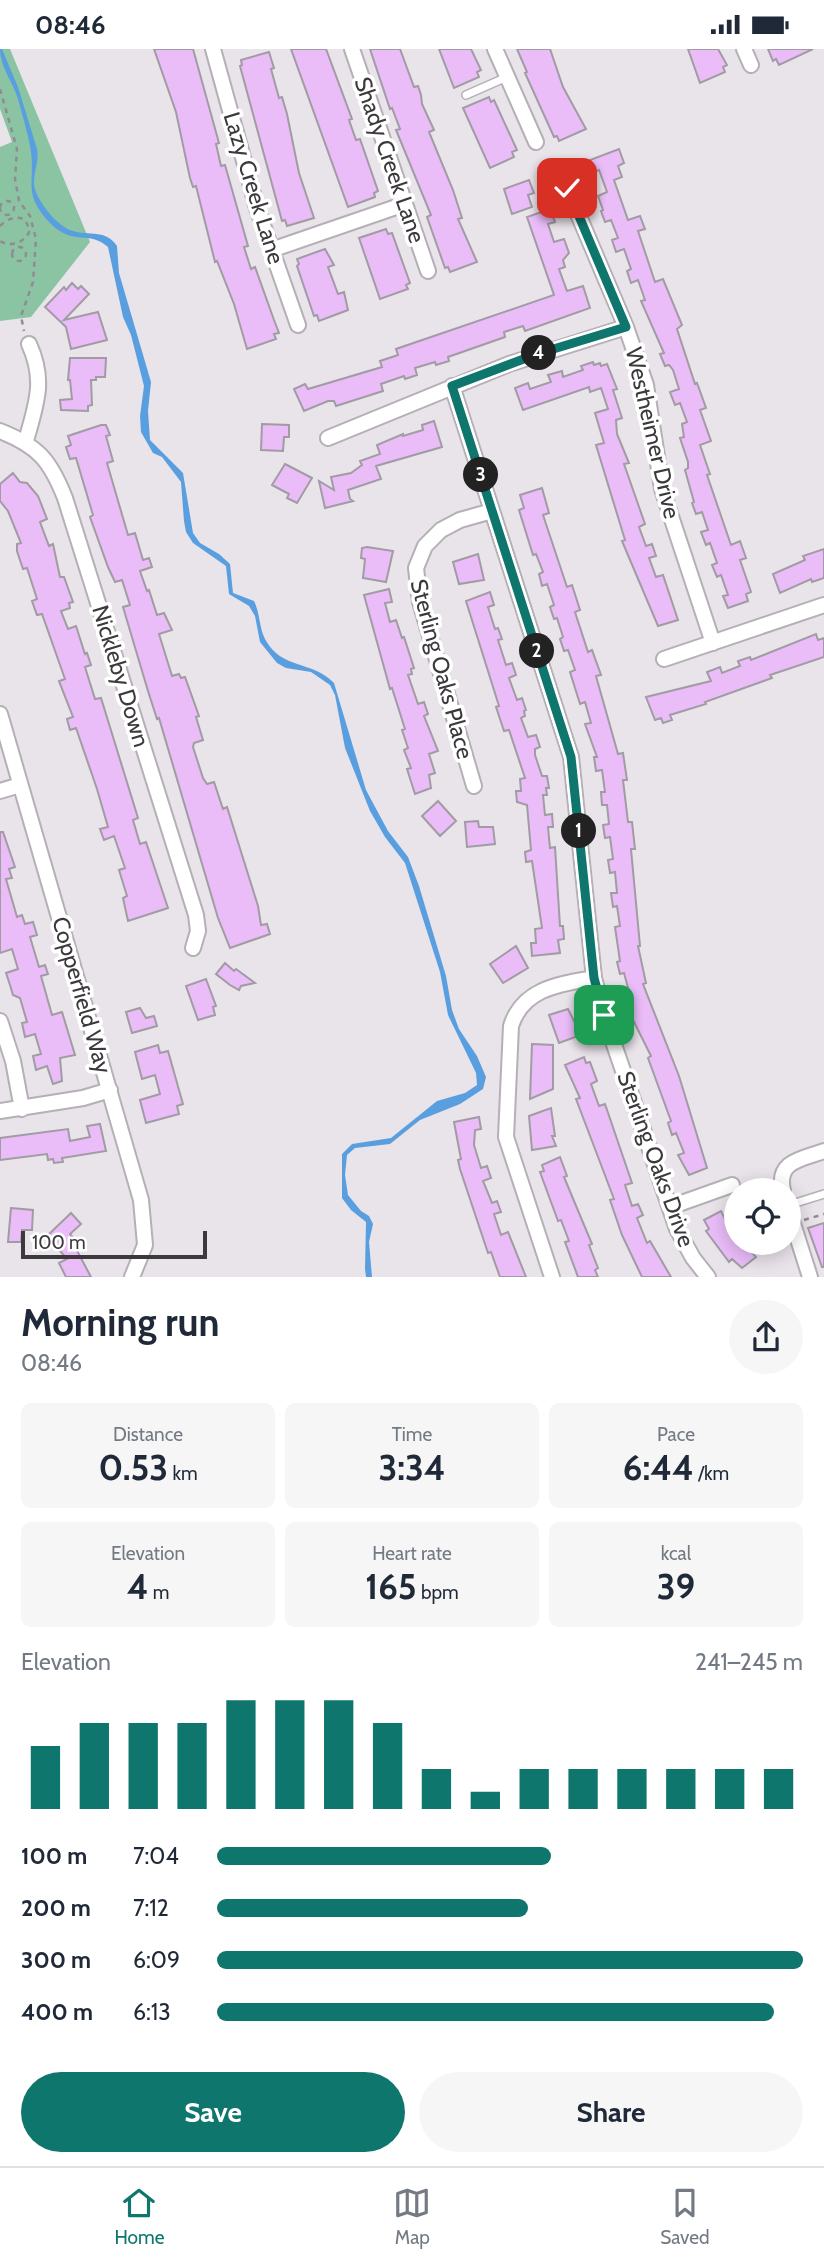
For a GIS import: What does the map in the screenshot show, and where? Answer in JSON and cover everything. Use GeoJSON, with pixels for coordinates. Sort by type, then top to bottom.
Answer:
{"type":"FeatureCollection","features":[{"type":"Feature","properties":{"kind":"street","name":"Lazy Creek Lane"},"geometry":{"type":"LineString","coordinates":[[213,49],[271,250],[298,325]]}},
{"type":"Feature","properties":{"kind":"street","name":"Shady Creek Lane"},"geometry":{"type":"LineString","coordinates":[[352,49],[428,271]]}},
{"type":"Feature","properties":{"kind":"street"},"geometry":{"type":"LineString","coordinates":[[495,49],[536,142]]}},
{"type":"Feature","properties":{"kind":"street"},"geometry":{"type":"LineString","coordinates":[[744,49],[751,65]]}},
{"type":"Feature","properties":{"kind":"street","name":"Westheimer Drive"},"geometry":{"type":"LineString","coordinates":[[567,188],[626,327],[649,399],[662,489],[713,643]]}},
{"type":"Feature","properties":{"kind":"street"},"geometry":{"type":"LineString","coordinates":[[271,250],[405,204]]}},
{"type":"Feature","properties":{"kind":"street"},"geometry":{"type":"LineString","coordinates":[[328,437],[537,354],[626,327]]}},
{"type":"Feature","properties":{"kind":"street"},"geometry":{"type":"LineString","coordinates":[[26,441],[40,381],[38,364],[29,344]]}},
{"type":"Feature","properties":{"kind":"street","name":"Sterling Oaks Drive"},"geometry":{"type":"LineString","coordinates":[[452,386],[571,757],[594,978],[608,1027],[670,1207],[684,1242],[708,1277]]}},
{"type":"Feature","properties":{"kind":"street","name":"Nickleby Down"},"geometry":{"type":"LineString","coordinates":[[0,431],[26,441],[46,463],[65,498],[196,915],[198,931],[192,948]]}},
{"type":"Feature","properties":{"kind":"street","name":"Sterling Oaks Place"},"geometry":{"type":"LineString","coordinates":[[474,786],[420,602],[416,568],[425,547],[441,530],[460,520],[492,510]]}},
{"type":"Feature","properties":{"kind":"street"},"geometry":{"type":"LineString","coordinates":[[664,659],[824,605]]}},
{"type":"Feature","properties":{"kind":"street","name":"Copperfield Way"},"geometry":{"type":"LineString","coordinates":[[0,714],[143,1210],[145,1245],[132,1277]]}},
{"type":"Feature","properties":{"kind":"street"},"geometry":{"type":"LineString","coordinates":[[0,791],[20,785]]}},
{"type":"Feature","properties":{"kind":"street"},"geometry":{"type":"LineString","coordinates":[[552,1277],[506,1137],[511,1026],[518,1011],[533,995],[559,984],[594,978]]}},
{"type":"Feature","properties":{"kind":"street"},"geometry":{"type":"LineString","coordinates":[[0,1021],[13,1061],[22,1109]]}},
{"type":"Feature","properties":{"kind":"street"},"geometry":{"type":"LineString","coordinates":[[0,1111],[83,1098],[110,1090]]}},
{"type":"Feature","properties":{"kind":"street"},"geometry":{"type":"LineString","coordinates":[[781,1178],[785,1168],[794,1161],[824,1151]]}},
{"type":"Feature","properties":{"kind":"street"},"geometry":{"type":"LineString","coordinates":[[670,1207],[724,1188]]}},
{"type":"Feature","properties":{"kind":"street"},"geometry":{"type":"LineString","coordinates":[[801,1249],[810,1277]]}},
{"type":"Feature","properties":{"kind":"lane"},"geometry":{"type":"LineString","coordinates":[[466,95],[507,77]]}},
{"type":"Feature","properties":{"kind":"lane"},"geometry":{"type":"LineString","coordinates":[[801,1201],[824,1194]]}},
{"type":"Feature","properties":{"kind":"path"},"geometry":{"type":"LineString","coordinates":[[0,89],[17,149],[15,179],[19,201],[30,216],[36,239],[33,275],[20,319],[29,344]]}},
{"type":"Feature","properties":{"kind":"path"},"geometry":{"type":"LineString","coordinates":[[0,226],[10,217],[14,210],[14,205],[5,201],[1,209],[10,217],[25,220],[30,232],[10,245],[0,241]]}},
{"type":"Feature","properties":{"kind":"path"},"geometry":{"type":"LineString","coordinates":[[25,220],[30,216]]}},
{"type":"Feature","properties":{"kind":"path"},"geometry":{"type":"LineString","coordinates":[[18,242],[19,247]]}},
{"type":"Feature","properties":{"kind":"path"},"geometry":{"type":"LineString","coordinates":[[19,247],[25,249],[27,254],[25,259],[18,261],[12,254],[19,247]]}},
{"type":"Feature","properties":{"kind":"path"},"geometry":{"type":"LineString","coordinates":[[801,1216],[824,1213]]}},
{"type":"Feature","properties":{"kind":"green space"},"geometry":{"type":"Polygon","coordinates":[[[0,49],[10,49],[90,242],[31,317],[0,321],[0,147],[12,142],[0,109],[0,49]]]}},
{"type":"Feature","properties":{"kind":"water"},"geometry":{"type":"Polygon","coordinates":[[[0,49],[18,87],[37,149],[34,187],[42,203],[67,229],[108,237],[117,246],[119,273],[151,382],[148,411],[150,440],[183,473],[193,533],[200,543],[230,564],[233,593],[254,601],[263,634],[272,649],[279,656],[316,671],[334,683],[366,790],[388,831],[408,857],[446,976],[452,1010],[459,1029],[477,1056],[486,1077],[483,1089],[460,1104],[420,1120],[390,1144],[355,1148],[347,1155],[345,1175],[348,1195],[361,1211],[369,1216],[373,1224],[369,1242],[372,1277],[366,1277],[365,1269],[366,1222],[351,1210],[342,1198],[342,1154],[352,1144],[391,1138],[437,1101],[465,1093],[477,1085],[476,1073],[448,1015],[440,972],[405,863],[370,811],[345,748],[335,695],[330,685],[311,672],[286,668],[277,663],[260,642],[255,616],[249,606],[229,594],[226,566],[193,543],[186,532],[181,482],[162,457],[153,453],[141,432],[144,386],[131,335],[123,317],[108,247],[94,239],[59,231],[41,213],[33,195],[32,158],[27,134],[0,49]]]}},
{"type":"Feature","properties":{"kind":"building"},"geometry":{"type":"Polygon","coordinates":[[[154,49],[193,49],[219,143],[216,144],[221,166],[225,165],[248,246],[244,247],[251,269],[255,267],[279,333],[274,334],[276,339],[247,349],[234,304],[217,261],[215,262],[196,186],[193,187],[190,178],[176,112],[154,49]]]}},
{"type":"Feature","properties":{"kind":"building"},"geometry":{"type":"Polygon","coordinates":[[[291,49],[326,49],[352,119],[349,120],[356,140],[360,139],[378,191],[374,193],[375,197],[348,207],[291,49]]]}},
{"type":"Feature","properties":{"kind":"building"},"geometry":{"type":"Polygon","coordinates":[[[370,49],[400,49],[414,87],[418,86],[422,104],[434,130],[429,132],[453,190],[462,218],[458,219],[477,262],[450,272],[448,267],[445,268],[427,217],[431,215],[396,130],[400,129],[392,108],[390,109],[370,49]]]}},
{"type":"Feature","properties":{"kind":"building"},"geometry":{"type":"Polygon","coordinates":[[[439,49],[471,49],[481,70],[477,72],[479,77],[454,88],[439,49]]]}},
{"type":"Feature","properties":{"kind":"building"},"geometry":{"type":"Polygon","coordinates":[[[517,49],[550,49],[563,87],[586,129],[559,141],[557,136],[554,137],[517,49]]]}},
{"type":"Feature","properties":{"kind":"building"},"geometry":{"type":"Polygon","coordinates":[[[688,49],[718,49],[727,65],[723,67],[725,72],[700,83],[688,49]]]}},
{"type":"Feature","properties":{"kind":"building"},"geometry":{"type":"Polygon","coordinates":[[[768,49],[813,49],[779,65],[776,59],[773,61],[768,49]]]}},
{"type":"Feature","properties":{"kind":"building"},"geometry":{"type":"Polygon","coordinates":[[[269,52],[279,98],[282,97],[287,114],[299,173],[314,218],[287,226],[285,220],[282,221],[240,66],[241,60],[269,52]]]}},
{"type":"Feature","properties":{"kind":"building"},"geometry":{"type":"Polygon","coordinates":[[[489,97],[491,102],[494,100],[517,150],[512,152],[514,157],[490,168],[463,108],[489,97]]]}},
{"type":"Feature","properties":{"kind":"building"},"geometry":{"type":"Polygon","coordinates":[[[619,149],[624,163],[618,166],[622,177],[614,180],[628,220],[640,216],[645,229],[638,231],[655,282],[663,279],[682,325],[677,329],[706,408],[700,410],[711,441],[700,445],[710,474],[707,475],[731,545],[740,541],[746,558],[740,560],[751,592],[746,594],[748,601],[728,608],[723,596],[728,595],[721,575],[717,577],[712,565],[717,563],[710,543],[706,545],[701,532],[708,530],[702,512],[696,514],[692,503],[694,502],[685,470],[688,468],[688,462],[680,438],[684,437],[682,424],[687,422],[680,403],[675,405],[670,392],[679,389],[673,370],[669,365],[665,366],[660,354],[664,353],[641,301],[645,300],[638,280],[631,283],[627,271],[631,269],[624,249],[616,252],[612,240],[618,238],[611,220],[605,222],[601,211],[603,210],[598,196],[607,192],[599,170],[595,172],[590,160],[619,149]]]}},
{"type":"Feature","properties":{"kind":"building"},"geometry":{"type":"Polygon","coordinates":[[[529,180],[534,193],[528,195],[532,207],[512,214],[504,189],[529,180]]]}},
{"type":"Feature","properties":{"kind":"building"},"geometry":{"type":"Polygon","coordinates":[[[550,209],[555,222],[548,224],[554,242],[564,239],[569,253],[563,260],[565,267],[559,269],[567,291],[583,286],[590,308],[525,331],[523,326],[504,332],[505,337],[448,357],[449,361],[415,368],[417,375],[405,379],[404,376],[381,384],[383,391],[336,406],[334,401],[328,401],[304,411],[294,389],[305,384],[308,389],[382,367],[380,361],[398,355],[396,349],[554,295],[527,217],[550,209]]]}},
{"type":"Feature","properties":{"kind":"building"},"geometry":{"type":"Polygon","coordinates":[[[386,229],[388,234],[392,233],[410,283],[406,285],[408,289],[380,299],[359,238],[386,229]]]}},
{"type":"Feature","properties":{"kind":"building"},"geometry":{"type":"Polygon","coordinates":[[[325,249],[334,265],[328,267],[338,294],[344,292],[348,310],[319,321],[317,315],[314,316],[297,259],[325,249]]]}},
{"type":"Feature","properties":{"kind":"building"},"geometry":{"type":"Polygon","coordinates":[[[72,283],[78,289],[81,286],[89,294],[64,320],[98,312],[107,340],[71,349],[66,327],[45,307],[64,287],[66,290],[72,283]]]}},
{"type":"Feature","properties":{"kind":"building"},"geometry":{"type":"Polygon","coordinates":[[[70,358],[106,358],[105,377],[91,380],[92,405],[88,406],[88,411],[61,410],[60,400],[72,399],[68,380],[70,358]]]}},
{"type":"Feature","properties":{"kind":"building"},"geometry":{"type":"Polygon","coordinates":[[[593,362],[594,365],[600,363],[601,366],[607,364],[617,389],[613,390],[622,418],[616,420],[617,434],[629,463],[624,464],[645,524],[639,527],[646,546],[652,544],[656,556],[649,558],[656,577],[663,575],[678,620],[658,626],[622,541],[625,540],[596,445],[604,443],[595,413],[608,409],[601,388],[590,392],[589,387],[523,410],[515,388],[528,383],[530,389],[551,382],[548,375],[562,371],[563,377],[583,370],[581,366],[593,362]]]}},
{"type":"Feature","properties":{"kind":"building"},"geometry":{"type":"Polygon","coordinates":[[[434,421],[442,447],[376,466],[381,479],[348,490],[353,501],[325,508],[319,481],[334,490],[331,477],[351,473],[362,465],[360,461],[380,454],[377,445],[403,434],[423,430],[422,425],[434,421]]]}},
{"type":"Feature","properties":{"kind":"building"},"geometry":{"type":"Polygon","coordinates":[[[262,424],[289,425],[289,437],[284,437],[283,451],[261,450],[262,424]]]}},
{"type":"Feature","properties":{"kind":"building"},"geometry":{"type":"Polygon","coordinates":[[[106,425],[110,435],[106,436],[113,461],[107,463],[128,535],[135,533],[143,560],[149,558],[152,567],[140,571],[157,615],[164,613],[172,630],[159,634],[172,676],[179,674],[181,678],[185,677],[199,716],[196,717],[203,740],[194,743],[193,747],[203,778],[207,784],[214,782],[223,809],[227,807],[258,906],[261,925],[267,924],[270,934],[230,948],[218,918],[123,607],[130,605],[122,580],[115,582],[108,567],[90,517],[93,515],[76,458],[70,459],[66,447],[71,445],[68,436],[106,425]]]}},
{"type":"Feature","properties":{"kind":"building"},"geometry":{"type":"Polygon","coordinates":[[[285,464],[312,478],[297,503],[287,498],[289,494],[272,485],[285,464]]]}},
{"type":"Feature","properties":{"kind":"building"},"geometry":{"type":"Polygon","coordinates":[[[13,473],[20,482],[27,483],[38,496],[47,519],[40,522],[49,546],[53,544],[60,577],[64,577],[73,602],[69,603],[70,608],[61,611],[68,629],[76,626],[85,654],[87,653],[91,665],[85,667],[95,699],[101,698],[138,818],[133,820],[140,844],[146,842],[168,908],[128,921],[123,898],[127,896],[119,870],[125,868],[114,836],[104,840],[100,829],[108,827],[76,728],[70,730],[67,719],[73,717],[59,681],[65,679],[42,614],[37,615],[32,601],[37,599],[27,568],[23,569],[17,551],[17,544],[21,543],[8,511],[0,501],[0,484],[13,473]]]}},
{"type":"Feature","properties":{"kind":"building"},"geometry":{"type":"Polygon","coordinates":[[[542,488],[549,513],[543,515],[567,587],[572,585],[580,610],[575,612],[588,652],[592,650],[601,675],[596,676],[618,754],[623,753],[628,822],[632,822],[635,849],[631,849],[638,946],[646,983],[643,984],[679,1076],[707,1168],[689,1175],[678,1155],[684,1153],[676,1133],[672,1135],[668,1123],[671,1121],[648,1058],[651,1056],[627,1008],[631,1007],[632,1003],[624,973],[620,974],[617,962],[620,961],[615,927],[620,926],[617,906],[613,907],[611,893],[617,893],[615,872],[610,873],[608,860],[613,859],[610,837],[605,838],[603,825],[609,824],[607,805],[602,805],[601,792],[605,792],[602,770],[596,771],[594,757],[597,757],[585,724],[591,723],[585,702],[580,704],[570,672],[575,670],[568,650],[564,651],[557,618],[554,619],[550,607],[554,605],[547,584],[542,586],[539,574],[543,572],[536,554],[533,555],[519,510],[524,508],[520,495],[542,488]]]}},
{"type":"Feature","properties":{"kind":"building"},"geometry":{"type":"Polygon","coordinates":[[[362,548],[393,551],[386,582],[363,578],[365,559],[361,558],[362,548]]]}},
{"type":"Feature","properties":{"kind":"building"},"geometry":{"type":"Polygon","coordinates":[[[824,549],[824,578],[812,582],[811,579],[780,593],[773,574],[805,560],[803,556],[824,549]]]}},
{"type":"Feature","properties":{"kind":"building"},"geometry":{"type":"Polygon","coordinates":[[[478,554],[484,580],[459,584],[453,562],[478,554]]]}},
{"type":"Feature","properties":{"kind":"building"},"geometry":{"type":"Polygon","coordinates":[[[389,589],[392,602],[385,603],[390,622],[396,620],[402,638],[404,637],[414,668],[411,669],[412,674],[408,675],[418,704],[424,702],[428,714],[424,716],[438,751],[429,754],[435,773],[429,775],[431,788],[415,794],[407,769],[411,768],[404,750],[408,748],[402,730],[405,729],[392,688],[390,689],[364,595],[389,589]]]}},
{"type":"Feature","properties":{"kind":"building"},"geometry":{"type":"Polygon","coordinates":[[[490,592],[494,605],[488,607],[495,629],[498,628],[502,639],[498,640],[506,665],[512,663],[516,675],[509,678],[517,700],[522,698],[526,710],[525,716],[521,718],[528,737],[536,735],[540,747],[535,749],[535,755],[542,776],[547,776],[549,788],[546,788],[547,795],[543,795],[545,815],[552,814],[553,827],[548,827],[550,848],[555,847],[560,926],[563,926],[564,939],[558,940],[560,953],[532,956],[531,943],[536,943],[535,929],[542,928],[532,861],[526,862],[525,852],[531,850],[527,805],[517,802],[516,791],[521,791],[520,779],[525,778],[509,730],[504,731],[496,707],[499,706],[466,601],[490,592]]]}},
{"type":"Feature","properties":{"kind":"building"},"geometry":{"type":"Polygon","coordinates":[[[816,634],[818,640],[824,638],[824,657],[770,675],[772,678],[705,702],[706,704],[670,715],[672,720],[663,723],[661,718],[655,720],[646,697],[711,681],[707,672],[720,667],[722,673],[740,666],[738,661],[750,657],[751,660],[816,634]]]}},
{"type":"Feature","properties":{"kind":"building"},"geometry":{"type":"Polygon","coordinates":[[[438,801],[456,821],[440,836],[422,816],[438,801]]]}},
{"type":"Feature","properties":{"kind":"building"},"geometry":{"type":"Polygon","coordinates":[[[478,821],[479,827],[493,827],[495,844],[467,847],[465,822],[478,821]]]}},
{"type":"Feature","properties":{"kind":"building"},"geometry":{"type":"Polygon","coordinates":[[[0,832],[3,832],[15,867],[9,869],[12,878],[6,879],[17,917],[22,915],[25,924],[33,922],[37,935],[30,937],[39,967],[45,965],[48,974],[41,976],[52,1015],[62,1012],[75,1055],[60,1058],[62,1081],[53,1084],[47,1066],[36,1070],[33,1056],[41,1054],[35,1034],[25,1037],[22,1023],[27,1022],[20,998],[13,995],[6,973],[18,969],[12,949],[0,953],[0,832]]]}},
{"type":"Feature","properties":{"kind":"building"},"geometry":{"type":"Polygon","coordinates":[[[516,946],[528,968],[503,983],[490,964],[516,946]]]}},
{"type":"Feature","properties":{"kind":"building"},"geometry":{"type":"Polygon","coordinates":[[[225,963],[255,983],[241,986],[239,990],[230,985],[216,974],[225,963]]]}},
{"type":"Feature","properties":{"kind":"building"},"geometry":{"type":"Polygon","coordinates":[[[206,979],[216,1006],[213,1007],[215,1015],[198,1020],[186,986],[206,979]]]}},
{"type":"Feature","properties":{"kind":"building"},"geometry":{"type":"Polygon","coordinates":[[[140,1008],[146,1018],[154,1016],[157,1026],[132,1033],[126,1012],[140,1008]]]}},
{"type":"Feature","properties":{"kind":"building"},"geometry":{"type":"Polygon","coordinates":[[[568,1009],[581,1035],[559,1043],[549,1015],[568,1009]]]}},
{"type":"Feature","properties":{"kind":"building"},"geometry":{"type":"Polygon","coordinates":[[[532,1044],[553,1045],[553,1089],[530,1099],[532,1044]]]}},
{"type":"Feature","properties":{"kind":"building"},"geometry":{"type":"Polygon","coordinates":[[[158,1045],[160,1053],[168,1051],[183,1104],[177,1106],[179,1114],[146,1123],[140,1100],[160,1094],[155,1075],[142,1079],[135,1052],[158,1045]]]}},
{"type":"Feature","properties":{"kind":"building"},"geometry":{"type":"Polygon","coordinates":[[[584,1057],[586,1063],[590,1062],[597,1081],[591,1084],[599,1106],[605,1104],[632,1183],[625,1185],[632,1206],[638,1204],[643,1215],[637,1218],[647,1243],[650,1241],[671,1277],[642,1277],[622,1235],[610,1200],[614,1199],[576,1099],[580,1098],[565,1065],[584,1057]]]}},
{"type":"Feature","properties":{"kind":"building"},"geometry":{"type":"Polygon","coordinates":[[[551,1108],[555,1136],[552,1136],[556,1146],[532,1150],[529,1116],[551,1108]]]}},
{"type":"Feature","properties":{"kind":"building"},"geometry":{"type":"Polygon","coordinates":[[[479,1117],[481,1129],[475,1130],[474,1145],[481,1168],[487,1166],[491,1178],[483,1181],[492,1203],[497,1201],[501,1212],[494,1214],[501,1235],[508,1232],[526,1277],[500,1277],[491,1252],[488,1253],[460,1169],[458,1160],[461,1159],[454,1122],[479,1117]]]}},
{"type":"Feature","properties":{"kind":"building"},"geometry":{"type":"Polygon","coordinates":[[[100,1124],[106,1151],[62,1158],[63,1162],[54,1163],[53,1159],[48,1160],[47,1154],[0,1160],[0,1138],[68,1129],[70,1141],[90,1137],[87,1126],[100,1124]]]}},
{"type":"Feature","properties":{"kind":"building"},"geometry":{"type":"Polygon","coordinates":[[[560,1157],[567,1176],[564,1177],[592,1244],[589,1245],[598,1268],[595,1270],[598,1277],[578,1277],[565,1242],[569,1241],[561,1220],[558,1221],[540,1172],[544,1171],[542,1165],[560,1157]]]}},
{"type":"Feature","properties":{"kind":"building"},"geometry":{"type":"Polygon","coordinates":[[[11,1208],[33,1210],[32,1230],[22,1230],[21,1242],[8,1242],[11,1208]]]}},
{"type":"Feature","properties":{"kind":"building"},"geometry":{"type":"Polygon","coordinates":[[[721,1211],[724,1217],[724,1255],[756,1257],[742,1268],[732,1259],[729,1262],[706,1231],[709,1229],[704,1220],[721,1211]]]}},
{"type":"Feature","properties":{"kind":"building"},"geometry":{"type":"Polygon","coordinates":[[[71,1213],[81,1224],[70,1234],[76,1241],[73,1243],[91,1277],[66,1277],[59,1263],[67,1259],[47,1236],[71,1213]]]}},
{"type":"Feature","properties":{"kind":"building"},"geometry":{"type":"Polygon","coordinates":[[[824,1223],[824,1267],[822,1267],[808,1228],[824,1223]]]}},
{"type":"Feature","properties":{"kind":"route"},"geometry":{"type":"LineString","coordinates":[[567,188],[626,327],[537,354],[452,386],[571,757],[594,978],[604,1015]]}}]}
